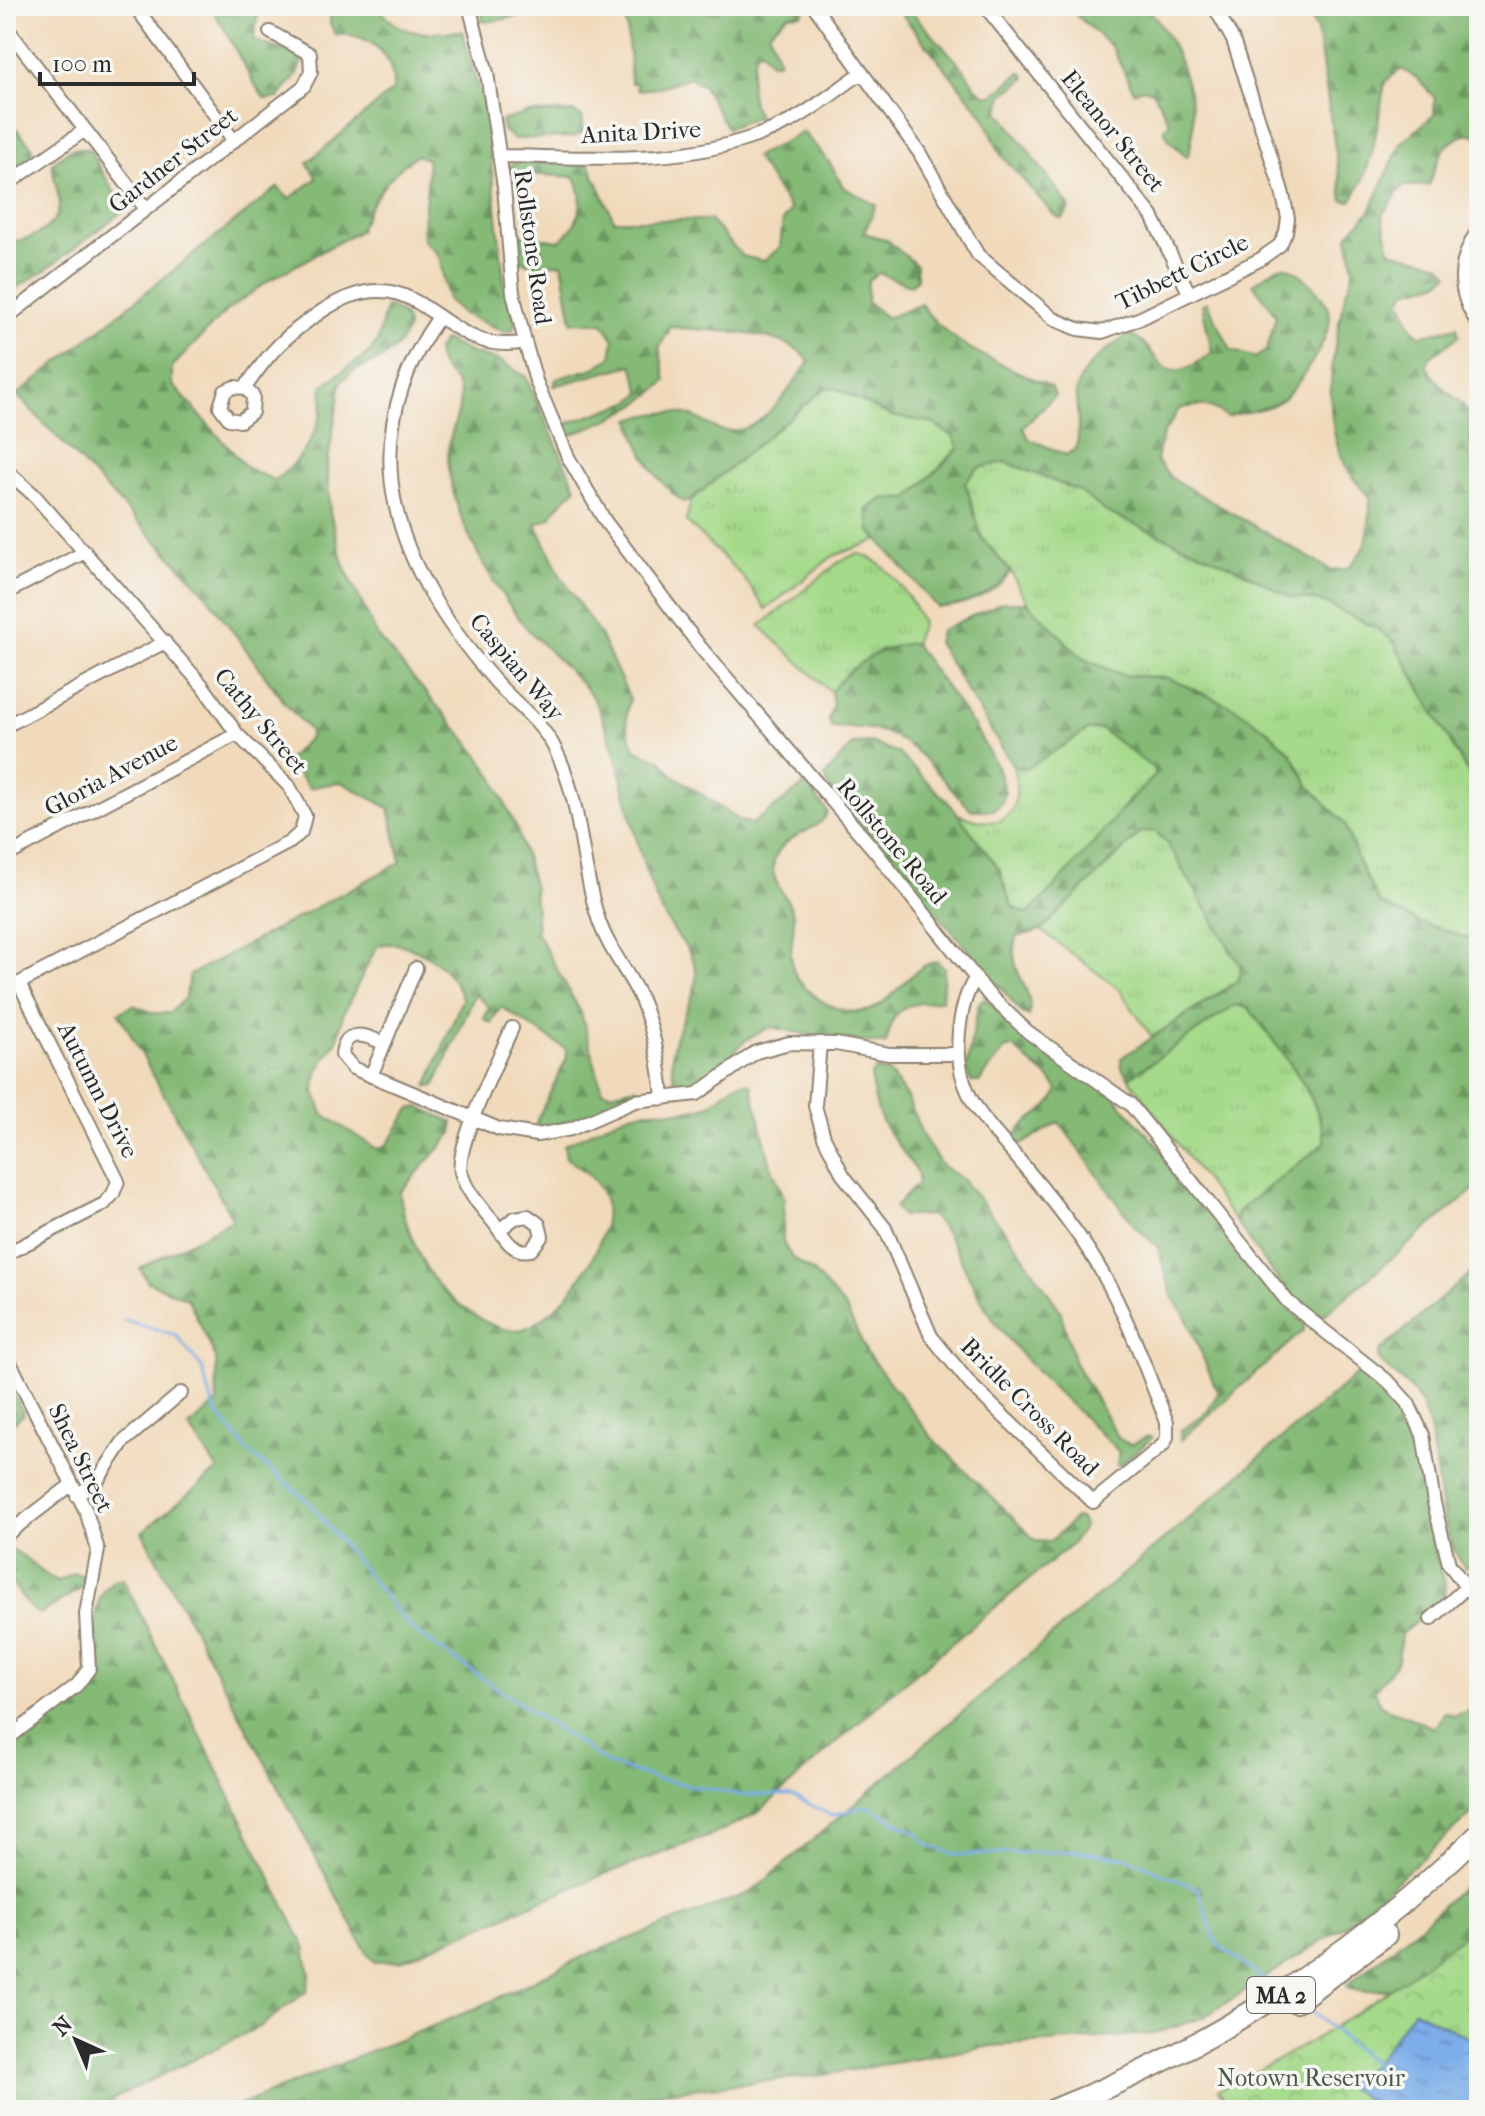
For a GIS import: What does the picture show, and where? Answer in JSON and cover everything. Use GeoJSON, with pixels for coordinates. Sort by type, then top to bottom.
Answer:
{"type":"FeatureCollection","features":[{"type":"Feature","properties":{"kind":"highway","name":"MA 2"},"geometry":{"type":"LineString","coordinates":[[1053,2110],[1168,2059],[1288,1991],[1390,1914],[1479,1834]]}},
{"type":"Feature","properties":{"kind":"highway","name":"MA 2"},"geometry":{"type":"LineString","coordinates":[[1087,2110],[1218,2048],[1285,2009],[1341,1972],[1479,1854]]}},
{"type":"Feature","properties":{"kind":"street"},"geometry":{"type":"LineString","coordinates":[[135,6],[234,141]]}},
{"type":"Feature","properties":{"kind":"street","name":"Rollstone Road"},"geometry":{"type":"LineString","coordinates":[[469,6],[487,73],[513,293],[536,381],[568,457],[622,546],[748,706],[875,851],[975,979],[1028,1032],[1109,1086],[1135,1109],[1232,1236],[1293,1308],[1390,1383],[1408,1403],[1423,1435],[1434,1503],[1449,1564],[1467,1588]]}},
{"type":"Feature","properties":{"kind":"street","name":"Tibbett Circle"},"geometry":{"type":"LineString","coordinates":[[814,6],[919,152],[978,255],[1054,319],[1073,327],[1102,332],[1141,318],[1271,254],[1286,232],[1288,218],[1233,40],[1214,6]]}},
{"type":"Feature","properties":{"kind":"street","name":"Eleanor Street"},"geometry":{"type":"LineString","coordinates":[[985,6],[1152,216],[1189,293]]}},
{"type":"Feature","properties":{"kind":"street","name":"Gardner Street"},"geometry":{"type":"LineString","coordinates":[[6,318],[299,90],[311,72],[313,60],[306,50],[270,32]]}},
{"type":"Feature","properties":{"kind":"street"},"geometry":{"type":"LineString","coordinates":[[8,33],[146,209]]}},
{"type":"Feature","properties":{"kind":"street","name":"Anita Drive"},"geometry":{"type":"LineString","coordinates":[[499,156],[647,158],[715,150],[787,123],[860,74]]}},
{"type":"Feature","properties":{"kind":"street"},"geometry":{"type":"LineString","coordinates":[[6,185],[85,130]]}},
{"type":"Feature","properties":{"kind":"street"},"geometry":{"type":"LineString","coordinates":[[1479,229],[1465,253],[1460,276],[1465,300],[1479,325]]}},
{"type":"Feature","properties":{"kind":"street"},"geometry":{"type":"LineString","coordinates":[[245,388],[280,341],[346,295],[369,289],[397,292],[439,317],[497,344],[525,342]]}},
{"type":"Feature","properties":{"kind":"street","name":"Caspian Way"},"geometry":{"type":"LineString","coordinates":[[439,317],[412,359],[398,392],[389,457],[397,523],[416,570],[432,598],[494,681],[554,746],[572,799],[599,922],[639,996],[663,1099]]}},
{"type":"Feature","properties":{"kind":"street","name":"Cathy Street"},"geometry":{"type":"LineString","coordinates":[[6,470],[165,642],[202,685],[237,734],[295,794],[305,816],[301,832],[281,847],[6,990]]}},
{"type":"Feature","properties":{"kind":"street"},"geometry":{"type":"LineString","coordinates":[[6,593],[85,552]]}},
{"type":"Feature","properties":{"kind":"street"},"geometry":{"type":"LineString","coordinates":[[6,726],[165,642]]}},
{"type":"Feature","properties":{"kind":"street","name":"Gloria Avenue"},"geometry":{"type":"LineString","coordinates":[[6,856],[237,734]]}},
{"type":"Feature","properties":{"kind":"street"},"geometry":{"type":"LineString","coordinates":[[371,1076],[416,968]]}},
{"type":"Feature","properties":{"kind":"street","name":"Bridle Cross Road"},"geometry":{"type":"LineString","coordinates":[[820,1043],[815,1106],[824,1137],[843,1175],[885,1228],[931,1336],[971,1385],[1093,1502],[1163,1445],[1167,1437],[1167,1422],[1103,1274],[1042,1188],[981,1118],[960,1074],[957,1054],[965,998],[975,979]]}},
{"type":"Feature","properties":{"kind":"street","name":"Autumn Drive"},"geometry":{"type":"LineString","coordinates":[[6,1254],[98,1208],[113,1194],[118,1181],[19,983]]}},
{"type":"Feature","properties":{"kind":"street"},"geometry":{"type":"LineString","coordinates":[[499,1230],[462,1174],[463,1148],[512,1028]]}},
{"type":"Feature","properties":{"kind":"street"},"geometry":{"type":"LineString","coordinates":[[384,1044],[358,1034],[344,1044],[342,1055],[348,1065],[371,1076],[515,1133],[555,1133],[586,1123],[618,1106],[706,1090],[743,1059],[770,1047],[820,1043],[889,1054],[957,1054]]}},
{"type":"Feature","properties":{"kind":"street","name":"Shea Street"},"geometry":{"type":"LineString","coordinates":[[6,1355],[74,1491],[98,1550],[86,1614],[89,1669],[77,1685],[8,1739]]}},
{"type":"Feature","properties":{"kind":"street"},"geometry":{"type":"LineString","coordinates":[[6,1535],[99,1478],[123,1442],[181,1393]]}},
{"type":"Feature","properties":{"kind":"street"},"geometry":{"type":"LineString","coordinates":[[1431,1619],[1479,1576]]}},
{"type":"Feature","properties":{"kind":"green space"},"geometry":{"type":"Polygon","coordinates":[[[210,6],[264,6],[257,18],[254,39],[291,53],[302,61],[296,76],[278,98],[265,99],[210,6]]]}},
{"type":"Feature","properties":{"kind":"green space"},"geometry":{"type":"Polygon","coordinates":[[[331,6],[378,6],[395,24],[415,32],[462,31],[486,115],[504,281],[515,320],[513,330],[505,332],[461,313],[448,300],[439,256],[423,239],[427,159],[416,155],[382,189],[359,231],[271,279],[226,311],[172,367],[172,384],[247,468],[274,480],[295,463],[311,439],[321,412],[322,386],[367,354],[377,343],[386,307],[395,309],[403,317],[408,329],[397,347],[383,358],[353,371],[341,382],[327,466],[330,512],[343,564],[378,637],[475,750],[493,777],[517,829],[534,888],[537,933],[581,1013],[602,1090],[610,1093],[636,1087],[643,1092],[639,1097],[576,1119],[537,1128],[536,1122],[567,1058],[566,1049],[501,1007],[491,1023],[484,1019],[489,1007],[475,994],[435,1086],[427,1087],[462,999],[458,987],[440,966],[416,950],[389,944],[377,946],[343,1014],[338,1038],[317,1072],[315,1091],[323,1114],[377,1149],[387,1145],[410,1109],[419,1107],[453,1122],[453,1133],[400,1192],[404,1213],[421,1258],[448,1296],[486,1322],[512,1330],[538,1322],[568,1295],[601,1238],[605,1220],[603,1195],[591,1177],[566,1158],[564,1145],[632,1114],[700,1108],[714,1102],[739,1083],[751,1084],[771,1166],[784,1197],[783,1242],[792,1258],[812,1271],[845,1307],[867,1353],[934,1440],[1036,1541],[1050,1542],[1075,1518],[1081,1519],[1084,1526],[1072,1544],[895,1690],[758,1813],[714,1834],[600,1876],[400,1961],[375,1962],[368,1955],[142,1532],[218,1470],[189,1427],[217,1403],[216,1358],[188,1299],[148,1282],[140,1268],[233,1220],[119,1013],[133,1005],[154,1013],[170,1013],[185,998],[190,975],[401,862],[389,808],[341,782],[309,788],[287,760],[309,738],[310,731],[285,703],[202,589],[17,395],[278,187],[289,199],[317,178],[307,163],[393,90],[390,66],[378,48],[359,38],[335,35],[330,23],[331,6]]]}},
{"type":"Feature","properties":{"kind":"green space"},"geometry":{"type":"Polygon","coordinates":[[[480,6],[595,6],[483,22],[480,6]]]}},
{"type":"Feature","properties":{"kind":"green space"},"geometry":{"type":"Polygon","coordinates":[[[620,6],[804,6],[805,9],[802,14],[788,15],[769,32],[779,61],[771,63],[761,50],[756,52],[751,85],[752,101],[758,117],[727,128],[703,86],[690,77],[658,88],[637,90],[636,83],[631,83],[627,27],[620,6]]]}},
{"type":"Feature","properties":{"kind":"green space"},"geometry":{"type":"Polygon","coordinates":[[[895,6],[906,6],[963,68],[975,87],[986,95],[993,95],[1021,72],[1026,78],[1003,95],[999,111],[1070,207],[1063,219],[1054,215],[1001,155],[983,115],[895,6]]]}},
{"type":"Feature","properties":{"kind":"green space"},"geometry":{"type":"Polygon","coordinates":[[[1066,6],[1146,6],[1168,37],[1185,77],[1193,120],[1187,157],[1169,140],[1164,129],[1170,123],[1153,91],[1142,88],[1134,92],[1112,47],[1066,6]]]}},
{"type":"Feature","properties":{"kind":"green space"},"geometry":{"type":"Polygon","coordinates":[[[1303,6],[1479,6],[1479,137],[1470,133],[1452,142],[1438,159],[1429,185],[1403,186],[1382,215],[1390,251],[1441,264],[1449,274],[1437,283],[1406,291],[1401,299],[1411,326],[1420,336],[1457,327],[1459,336],[1430,357],[1426,366],[1467,410],[1470,456],[1479,468],[1479,793],[1395,643],[1377,628],[1320,601],[1291,597],[1234,567],[1106,512],[1079,491],[1006,462],[978,468],[965,482],[982,538],[1010,571],[997,586],[978,598],[937,607],[870,530],[867,509],[884,498],[908,499],[959,448],[953,436],[930,422],[891,416],[836,388],[825,388],[691,500],[683,502],[664,485],[650,465],[631,419],[677,413],[692,416],[720,430],[735,431],[748,427],[772,409],[809,362],[799,351],[784,343],[746,334],[671,327],[659,348],[666,381],[621,413],[570,435],[564,432],[568,423],[630,402],[641,393],[632,365],[554,386],[556,379],[594,368],[611,358],[614,340],[603,323],[572,322],[562,263],[538,266],[518,260],[517,234],[559,241],[572,228],[580,204],[575,177],[514,173],[509,167],[515,162],[589,164],[614,220],[710,220],[742,256],[764,261],[780,247],[783,220],[791,210],[755,157],[803,132],[830,163],[843,187],[876,205],[864,233],[887,240],[916,265],[917,279],[910,285],[879,273],[868,280],[867,302],[887,318],[921,304],[933,320],[963,344],[1051,387],[1055,395],[1023,428],[1029,439],[1066,455],[1076,449],[1077,387],[1087,369],[1112,346],[1129,335],[1140,340],[1169,369],[1179,370],[1193,365],[1212,352],[1202,304],[1207,302],[1231,350],[1255,358],[1267,350],[1276,315],[1253,284],[1280,267],[1287,267],[1303,276],[1324,301],[1330,316],[1319,349],[1296,385],[1275,404],[1226,417],[1204,406],[1179,409],[1163,434],[1156,460],[1171,478],[1331,570],[1347,569],[1365,544],[1370,507],[1370,496],[1352,477],[1340,454],[1331,402],[1335,347],[1353,272],[1348,235],[1370,211],[1401,143],[1434,115],[1435,98],[1417,78],[1401,69],[1385,82],[1365,174],[1351,201],[1343,200],[1317,30],[1303,6]]]}},
{"type":"Feature","properties":{"kind":"green space"},"geometry":{"type":"Polygon","coordinates":[[[572,112],[582,117],[584,132],[574,137],[514,139],[503,130],[501,121],[528,113],[572,112]]]}},
{"type":"Feature","properties":{"kind":"green space"},"geometry":{"type":"Polygon","coordinates":[[[6,117],[33,148],[32,156],[6,174],[6,117]]]}},
{"type":"Feature","properties":{"kind":"green space"},"geometry":{"type":"Polygon","coordinates":[[[72,148],[89,149],[120,202],[122,212],[44,271],[6,294],[6,241],[33,236],[55,218],[59,200],[52,163],[72,148]]]}},
{"type":"Feature","properties":{"kind":"green space"},"geometry":{"type":"Polygon","coordinates":[[[444,340],[471,353],[500,361],[526,377],[576,488],[556,508],[551,518],[536,524],[560,575],[601,637],[630,699],[627,725],[636,750],[660,759],[673,775],[739,820],[752,824],[806,784],[827,811],[819,824],[780,849],[773,867],[777,883],[793,912],[791,957],[798,979],[827,1004],[851,1012],[874,1008],[928,964],[937,961],[944,968],[942,1000],[912,1005],[899,1012],[894,1017],[885,1044],[825,1038],[770,1027],[744,1041],[714,1075],[699,1086],[675,1082],[673,1049],[696,983],[695,964],[666,919],[653,891],[640,853],[613,746],[597,705],[583,685],[520,620],[483,563],[463,521],[450,477],[448,455],[460,398],[457,384],[438,358],[437,350],[444,340]]]}},
{"type":"Feature","properties":{"kind":"green space"},"geometry":{"type":"Polygon","coordinates":[[[825,388],[835,388],[891,416],[930,422],[953,436],[959,447],[907,500],[884,498],[870,530],[878,540],[833,556],[766,609],[743,577],[686,521],[691,500],[825,388]]]}},
{"type":"Feature","properties":{"kind":"green space"},"geometry":{"type":"Polygon","coordinates":[[[1005,462],[1079,491],[1106,512],[1234,567],[1291,597],[1320,601],[1377,628],[1395,643],[1479,793],[1479,942],[1418,922],[1379,903],[1357,859],[1345,824],[1310,787],[1291,753],[1266,729],[1233,707],[1168,678],[1122,675],[1082,658],[1027,602],[1010,571],[982,538],[965,482],[978,468],[1005,462]]]}},
{"type":"Feature","properties":{"kind":"green space"},"geometry":{"type":"Polygon","coordinates":[[[856,554],[866,556],[886,570],[904,591],[922,623],[914,643],[890,648],[867,658],[831,692],[760,626],[840,561],[856,554]]]}},
{"type":"Feature","properties":{"kind":"green space"},"geometry":{"type":"Polygon","coordinates":[[[1003,602],[1027,602],[1082,658],[1122,675],[1168,678],[1233,707],[1266,729],[1291,753],[1310,787],[1345,824],[1357,859],[1379,903],[1418,922],[1479,942],[1479,1185],[1323,1316],[1297,1300],[1236,1222],[1237,1212],[1325,1143],[1322,1125],[1307,1089],[1249,1008],[1235,1005],[1129,1078],[1122,1068],[1121,1058],[1237,982],[1241,967],[1167,843],[1155,831],[1141,832],[1041,930],[1016,937],[1015,961],[1028,995],[1029,1016],[1022,1013],[828,786],[825,776],[853,744],[873,743],[898,753],[950,804],[999,869],[1012,907],[1028,914],[1045,897],[1156,775],[1154,769],[1101,729],[1088,730],[1026,769],[1013,766],[937,642],[941,630],[1003,602]]]}},
{"type":"Feature","properties":{"kind":"green space"},"geometry":{"type":"Polygon","coordinates":[[[914,643],[975,728],[997,767],[1005,792],[1001,804],[994,810],[972,810],[927,761],[901,740],[870,729],[832,727],[828,720],[833,705],[831,692],[847,674],[867,658],[890,648],[914,643]]]}},
{"type":"Feature","properties":{"kind":"green space"},"geometry":{"type":"Polygon","coordinates":[[[1101,729],[1154,768],[1156,775],[1127,802],[1087,855],[1028,914],[1012,907],[999,869],[958,814],[988,822],[1008,816],[1016,797],[1013,766],[1026,768],[1088,730],[1101,729]]]}},
{"type":"Feature","properties":{"kind":"green space"},"geometry":{"type":"Polygon","coordinates":[[[1155,831],[1167,843],[1241,967],[1237,981],[1152,1037],[1120,990],[1041,930],[1141,832],[1155,831]]]}},
{"type":"Feature","properties":{"kind":"green space"},"geometry":{"type":"Polygon","coordinates":[[[984,998],[1030,1040],[1108,1089],[1177,1168],[1268,1288],[1305,1324],[1304,1330],[1181,1440],[1180,1432],[1208,1411],[1218,1393],[1185,1315],[1173,1298],[1158,1247],[1135,1226],[1059,1122],[1019,1146],[1013,1140],[1023,1126],[1049,1105],[1058,1090],[1015,1048],[1006,1048],[979,1082],[971,1082],[966,1068],[979,1003],[984,998]]]}},
{"type":"Feature","properties":{"kind":"green space"},"geometry":{"type":"Polygon","coordinates":[[[1235,1005],[1249,1008],[1296,1072],[1315,1107],[1325,1143],[1237,1212],[1236,1222],[1129,1078],[1235,1005]]]}},
{"type":"Feature","properties":{"kind":"green space"},"geometry":{"type":"Polygon","coordinates":[[[877,1069],[890,1073],[909,1101],[922,1135],[941,1165],[962,1179],[1011,1238],[1060,1310],[1075,1363],[1119,1439],[1131,1445],[1148,1436],[1152,1438],[1121,1465],[1117,1465],[1119,1452],[1033,1367],[1002,1330],[940,1225],[931,1215],[902,1216],[895,1207],[918,1183],[918,1174],[881,1119],[871,1075],[877,1069]]]}},
{"type":"Feature","properties":{"kind":"green space"},"geometry":{"type":"Polygon","coordinates":[[[1479,1266],[1479,1561],[1465,1568],[1447,1530],[1432,1442],[1420,1402],[1378,1358],[1380,1351],[1479,1266]]]}},
{"type":"Feature","properties":{"kind":"green space"},"geometry":{"type":"Polygon","coordinates":[[[1365,1373],[1396,1398],[1410,1418],[1433,1548],[1445,1583],[1444,1599],[1401,1634],[1398,1661],[1375,1690],[1380,1705],[1434,1728],[1445,1712],[1455,1716],[1479,1707],[1479,1807],[1348,1924],[1204,2017],[1154,2034],[992,2046],[823,2075],[663,2092],[574,2110],[228,2110],[479,2007],[586,1955],[752,1892],[1356,1375],[1365,1373]]]}},
{"type":"Feature","properties":{"kind":"green space"},"geometry":{"type":"Polygon","coordinates":[[[6,1380],[24,1414],[6,1429],[6,1380]]]}},
{"type":"Feature","properties":{"kind":"green space"},"geometry":{"type":"Polygon","coordinates":[[[6,1548],[21,1554],[45,1574],[59,1581],[74,1573],[84,1576],[81,1588],[40,1614],[31,1609],[6,1575],[6,1548]]]}},
{"type":"Feature","properties":{"kind":"green space"},"geometry":{"type":"Polygon","coordinates":[[[115,1579],[123,1579],[305,1947],[310,1975],[307,1991],[261,2026],[115,2098],[101,2110],[6,2110],[6,1752],[100,1677],[95,1637],[96,1612],[105,1589],[115,1579]]]}},
{"type":"Feature","properties":{"kind":"green space"},"geometry":{"type":"Polygon","coordinates":[[[1479,1870],[1479,1980],[1363,1992],[1347,1988],[1423,1924],[1479,1870]]]}},
{"type":"Feature","properties":{"kind":"green space","name":"Notown Reservoir"},"geometry":{"type":"Polygon","coordinates":[[[1479,1922],[1479,2043],[1414,2010],[1374,2064],[1344,2084],[1384,2110],[1233,2110],[1218,2090],[1288,2054],[1354,2014],[1418,1970],[1479,1922]]]}},
{"type":"Feature","properties":{"kind":"water","name":"Notown Reservoir"},"geometry":{"type":"Polygon","coordinates":[[[1414,2010],[1479,2043],[1479,2110],[1384,2110],[1343,2084],[1374,2064],[1414,2010]]]}},
{"type":"Feature","properties":{"kind":"waterway"},"geometry":{"type":"LineString","coordinates":[[124,1320],[176,1335],[202,1368],[215,1411],[250,1453],[308,1501],[412,1630],[610,1765],[657,1779],[741,1795],[791,1795],[831,1815],[868,1806],[918,1834],[928,1845],[957,1855],[1077,1851],[1127,1858],[1198,1889],[1216,1943],[1269,1984]]}},
{"type":"Feature","properties":{"kind":"waterway"},"geometry":{"type":"LineString","coordinates":[[1312,2012],[1377,2066]]}}]}
